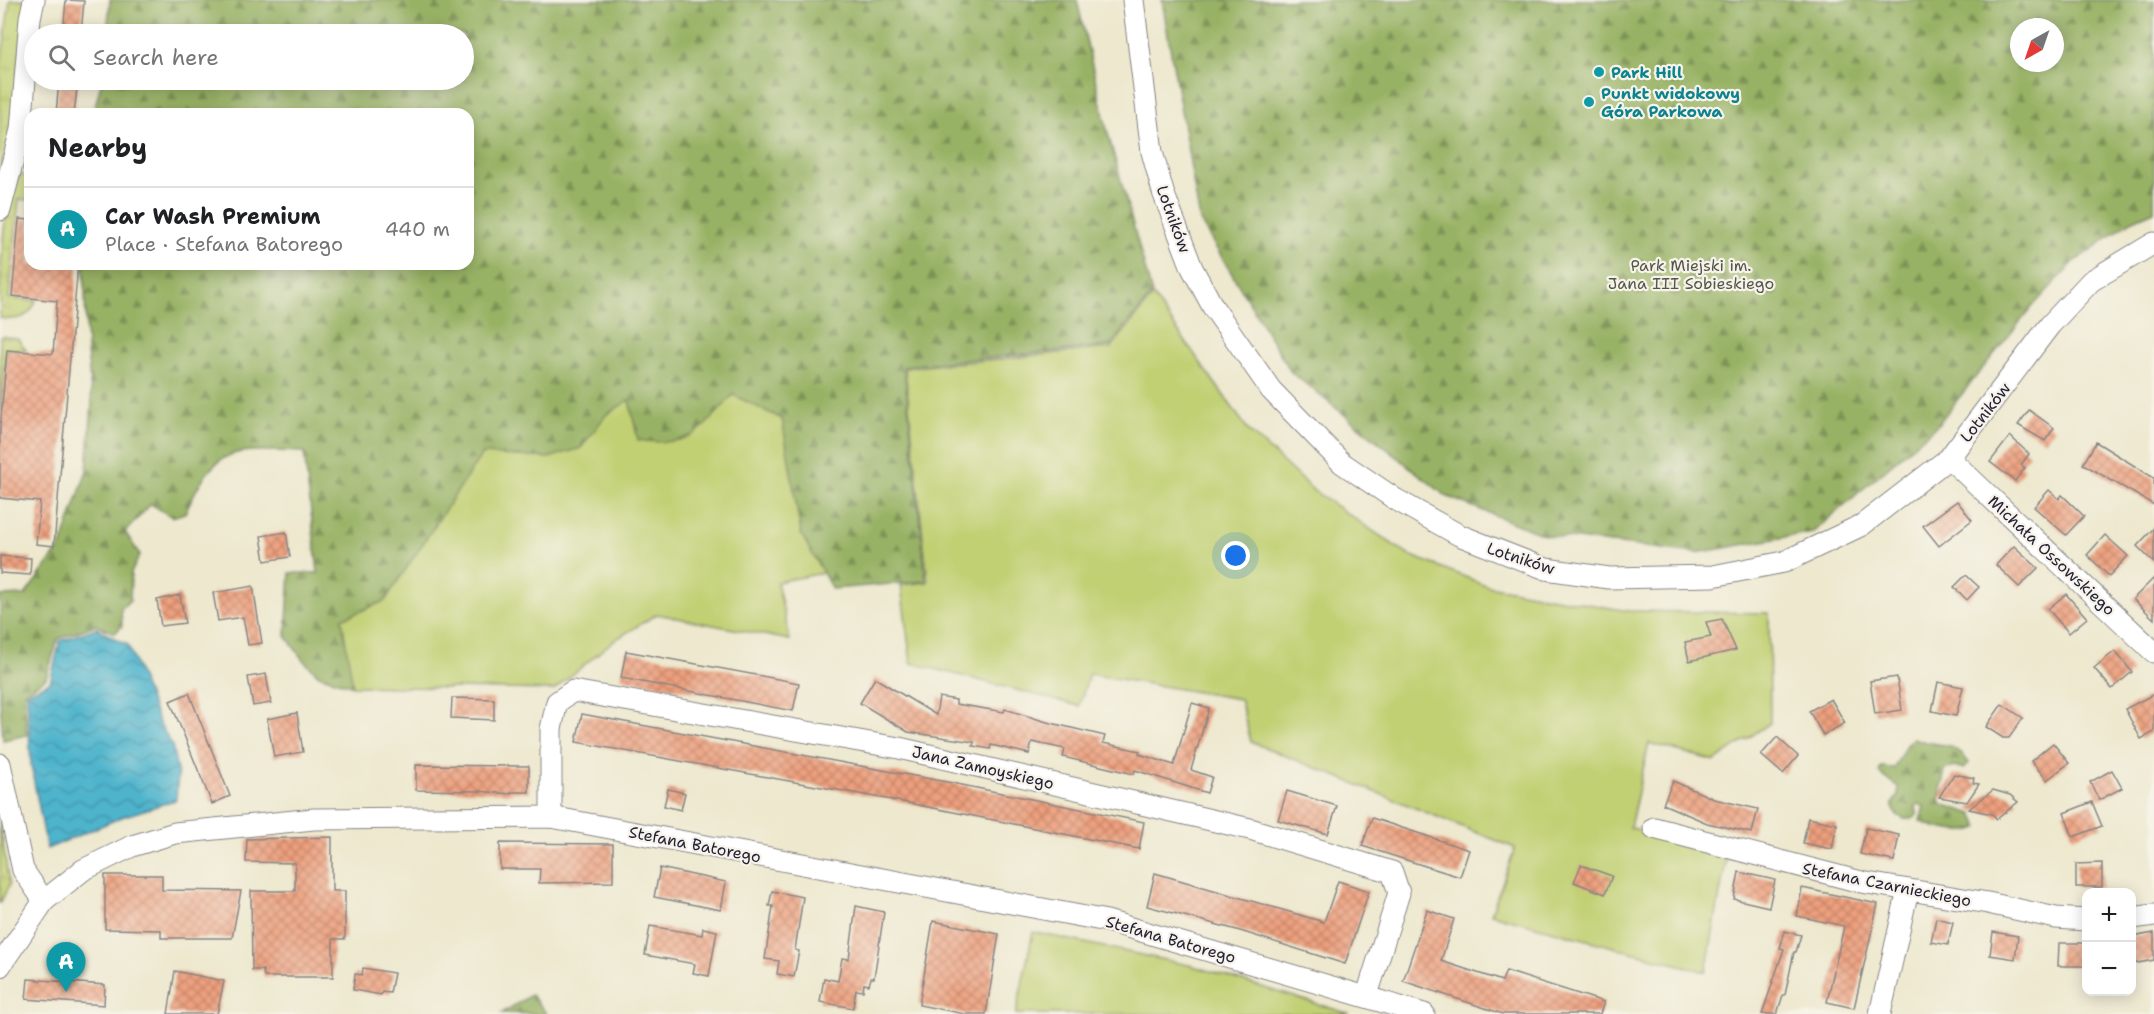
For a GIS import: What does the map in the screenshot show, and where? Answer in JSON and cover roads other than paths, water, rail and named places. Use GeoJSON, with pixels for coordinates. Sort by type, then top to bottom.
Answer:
{"type":"FeatureCollection","features":[{"type":"Feature","properties":{"kind":"street"},"geometry":{"type":"LineString","coordinates":[[30,24],[34,0]]}},
{"type":"Feature","properties":{"kind":"street","name":"Lotników"},"geometry":{"type":"LineString","coordinates":[[1132,0],[1152,153],[1163,192],[1192,268],[1213,307],[1271,390],[1342,463],[1395,499],[1459,535],[1546,569],[1610,578],[1713,576],[1784,562],[1852,530],[1898,499],[1950,458],[2050,325],[2077,296],[2091,282],[2154,243]]}},
{"type":"Feature","properties":{"kind":"street"},"geometry":{"type":"LineString","coordinates":[[0,210],[21,130],[24,90]]}},
{"type":"Feature","properties":{"kind":"street","name":"Michała Ossowskiego"},"geometry":{"type":"LineString","coordinates":[[1950,458],[2154,652]]}},
{"type":"Feature","properties":{"kind":"street","name":"Jana Zamoyskiego"},"geometry":{"type":"LineString","coordinates":[[551,817],[551,729],[557,702],[573,691],[899,748],[1250,829],[1392,872],[1399,893],[1367,995]]}},
{"type":"Feature","properties":{"kind":"street"},"geometry":{"type":"LineString","coordinates":[[0,764],[23,870],[44,901]]}},
{"type":"Feature","properties":{"kind":"street","name":"Stefana Batorego"},"geometry":{"type":"LineString","coordinates":[[0,966],[44,901],[83,870],[132,846],[175,833],[314,819],[551,817],[1107,921],[1367,995],[1424,1014]]}},
{"type":"Feature","properties":{"kind":"street","name":"Stefana Czarnieckiego"},"geometry":{"type":"LineString","coordinates":[[1654,828],[1816,871],[2056,918],[2082,920]]}},
{"type":"Feature","properties":{"kind":"street"},"geometry":{"type":"LineString","coordinates":[[1880,1014],[1908,890]]}},
{"type":"Feature","properties":{"kind":"street"},"geometry":{"type":"LineString","coordinates":[[2136,917],[2154,915]]}},
{"type":"Feature","properties":{"kind":"water"},"geometry":{"type":"Polygon","coordinates":[[[96,628],[128,645],[159,723],[172,745],[178,775],[176,800],[122,817],[47,849],[31,766],[27,693],[50,682],[60,641],[96,628]]]}},
{"type":"Feature","properties":{"kind":"place","name":"Park Hill"},"geometry":{"type":"Point","coordinates":[1599,72]}},
{"type":"Feature","properties":{"kind":"place","name":"Punkt widokowy Góra Parkowa"},"geometry":{"type":"Point","coordinates":[1589,102]}},
{"type":"Feature","properties":{"kind":"place","name":"Car Wash Premium"},"geometry":{"type":"Point","coordinates":[66,992]}},
{"type":"Feature","properties":{"kind":"park label","name":"Park Miejski im. Jana III Sobieskiego"},"geometry":{"type":"Point","coordinates":[1691,274]}}]}
